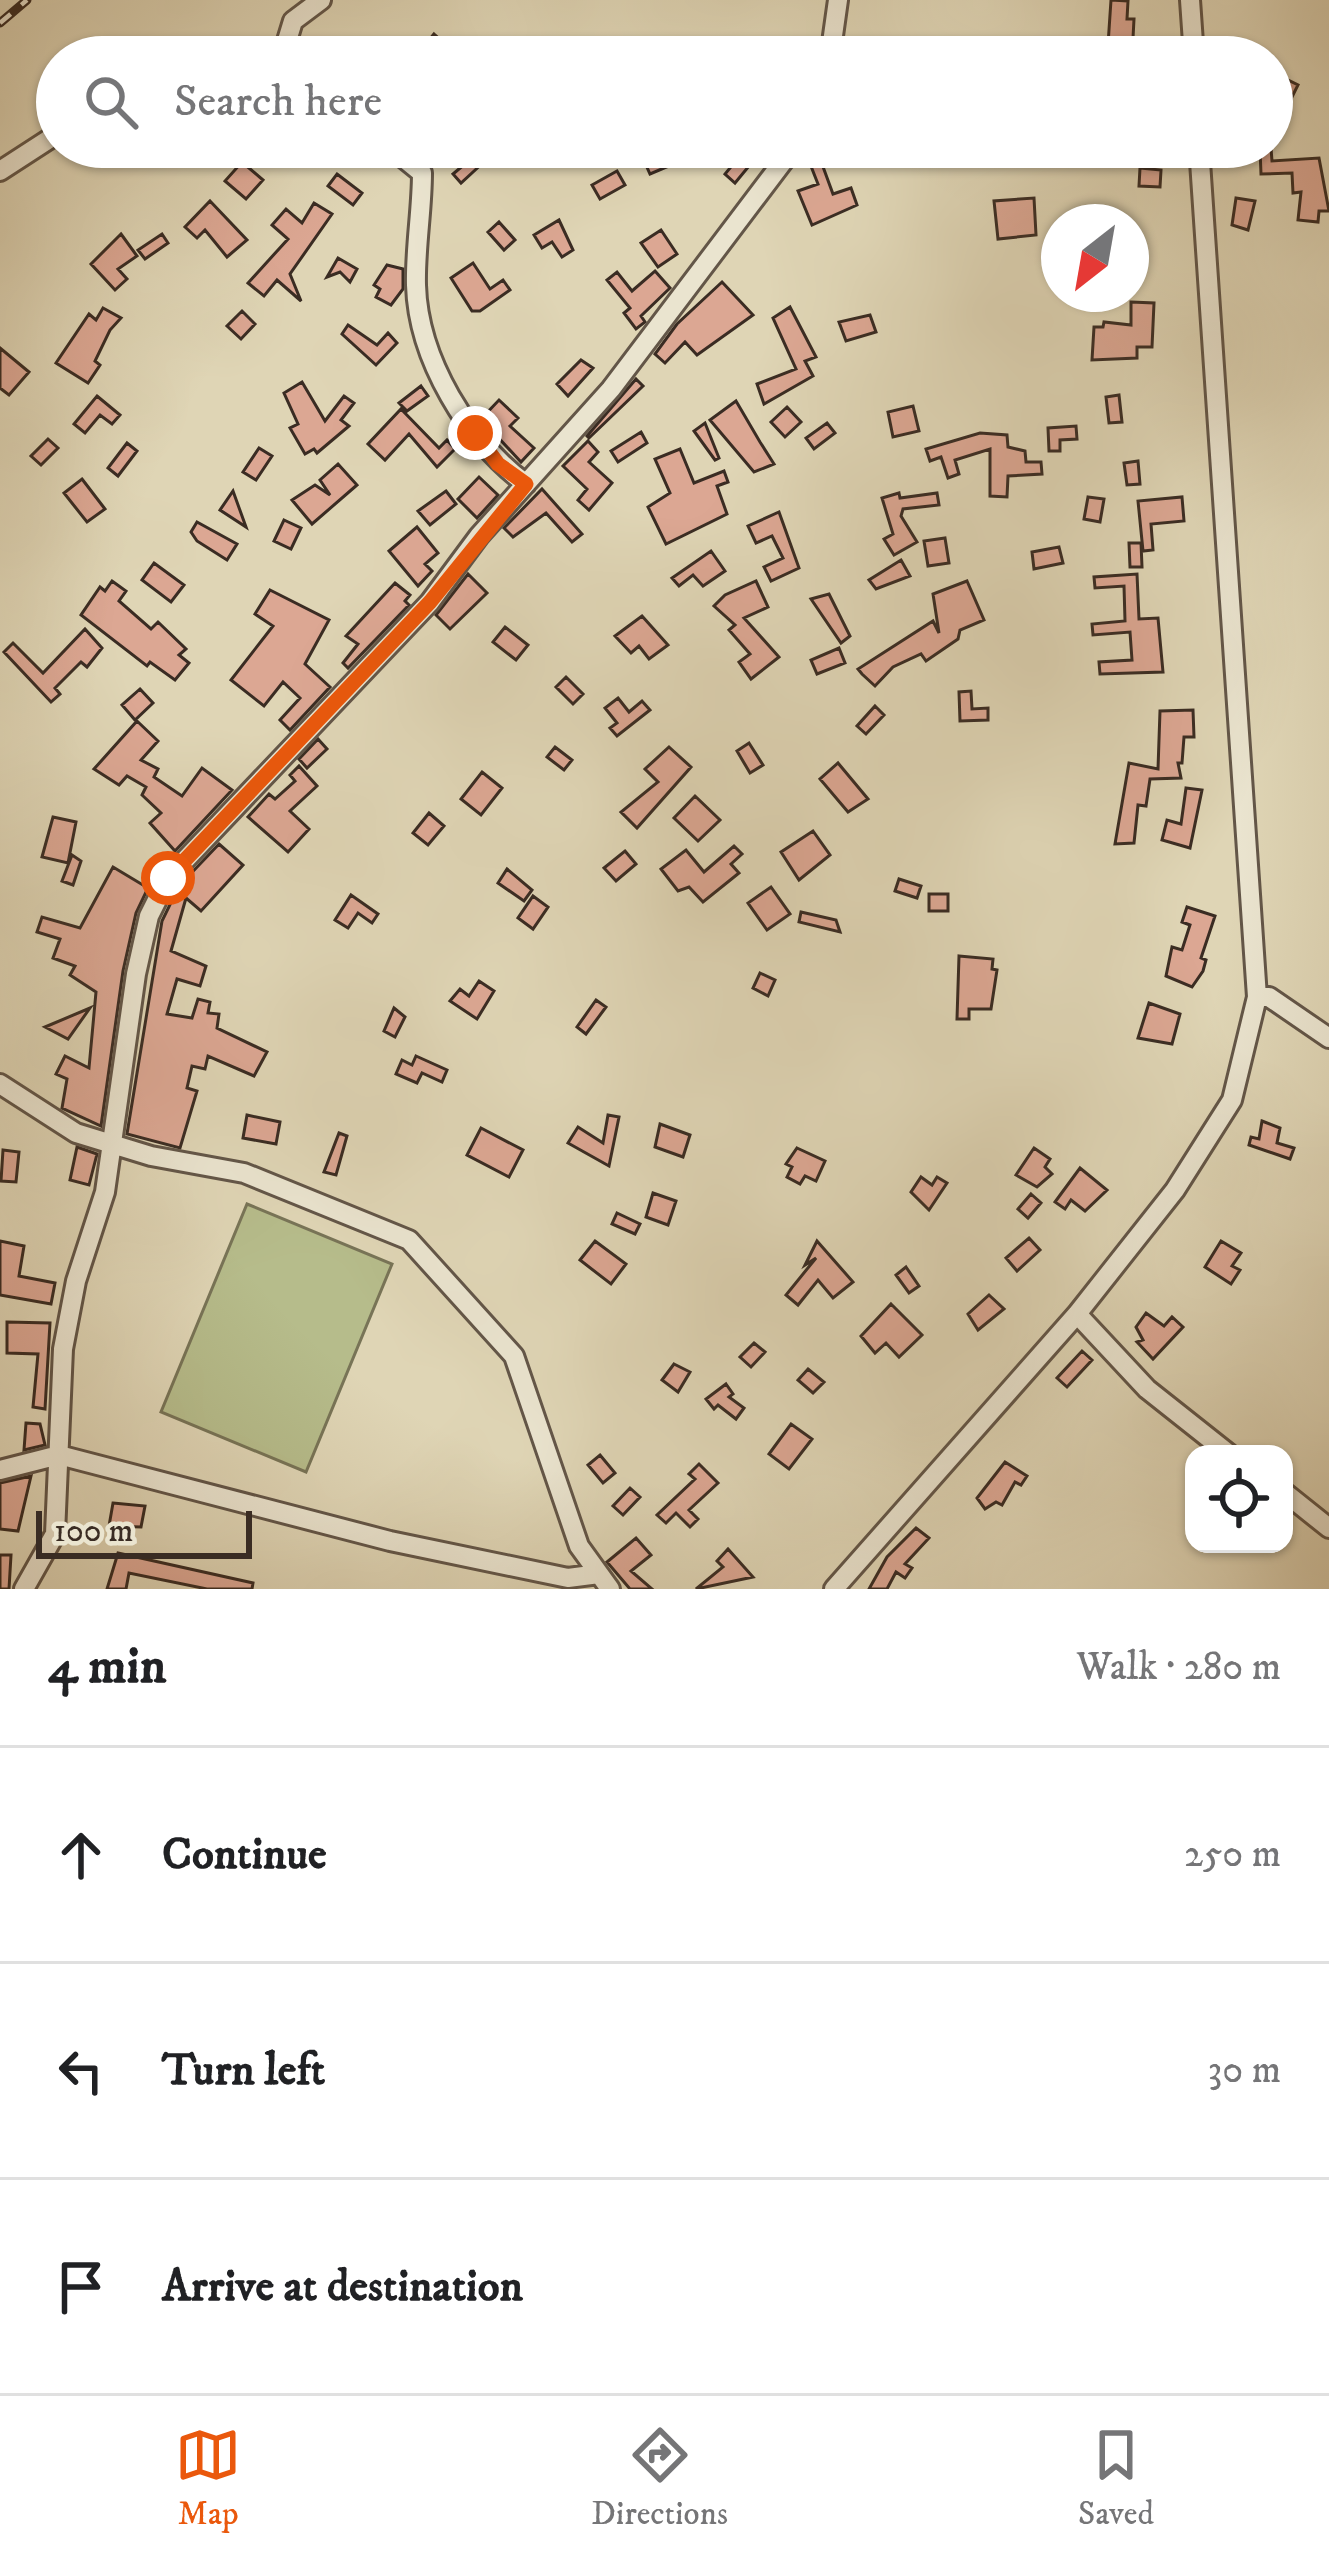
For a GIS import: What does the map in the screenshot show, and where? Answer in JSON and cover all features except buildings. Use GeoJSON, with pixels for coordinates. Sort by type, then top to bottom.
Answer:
{"type":"FeatureCollection","features":[{"type":"Feature","properties":{"kind":"street"},"geometry":{"type":"LineString","coordinates":[[288,36],[293,21],[321,0]]}},
{"type":"Feature","properties":{"kind":"street"},"geometry":{"type":"LineString","coordinates":[[833,36],[838,0]]}},
{"type":"Feature","properties":{"kind":"street"},"geometry":{"type":"LineString","coordinates":[[1190,0],[1193,36]]}},
{"type":"Feature","properties":{"kind":"street"},"geometry":{"type":"LineString","coordinates":[[0,170],[36,147]]}},
{"type":"Feature","properties":{"kind":"street"},"geometry":{"type":"LineString","coordinates":[[416,168],[422,173],[416,285],[424,340],[475,433],[498,464],[526,484]]}},
{"type":"Feature","properties":{"kind":"street"},"geometry":{"type":"LineString","coordinates":[[24,1589],[56,1534],[63,1348],[112,1146],[136,974],[149,916],[168,878],[430,602],[611,389],[778,168]]}},
{"type":"Feature","properties":{"kind":"street"},"geometry":{"type":"LineString","coordinates":[[834,1589],[1077,1314],[1175,1190],[1232,1100],[1257,998],[1200,168]]}},
{"type":"Feature","properties":{"kind":"street"},"geometry":{"type":"LineString","coordinates":[[1257,998],[1269,998],[1329,1038]]}},
{"type":"Feature","properties":{"kind":"street"},"geometry":{"type":"LineString","coordinates":[[0,1084],[76,1133],[112,1146],[244,1173],[409,1240],[514,1356],[579,1546],[604,1581]]}},
{"type":"Feature","properties":{"kind":"street"},"geometry":{"type":"LineString","coordinates":[[1077,1314],[1147,1389],[1217,1445]]}},
{"type":"Feature","properties":{"kind":"street"},"geometry":{"type":"LineString","coordinates":[[0,1470],[59,1455],[390,1541],[568,1578],[604,1581]]}},
{"type":"Feature","properties":{"kind":"street"},"geometry":{"type":"LineString","coordinates":[[1293,1499],[1329,1528]]}},
{"type":"Feature","properties":{"kind":"street"},"geometry":{"type":"LineString","coordinates":[[852,1589],[853,1568]]}},
{"type":"Feature","properties":{"kind":"green space"},"geometry":{"type":"Polygon","coordinates":[[[247,1204],[392,1264],[306,1472],[161,1412],[247,1204]]]}},
{"type":"Feature","properties":{"kind":"railway"},"geometry":{"type":"LineString","coordinates":[[0,23],[27,0]]}},
{"type":"Feature","properties":{"kind":"route"},"geometry":{"type":"LineString","coordinates":[[168,878],[332,709],[384,645],[430,602],[478,536],[526,484],[498,464],[475,433]]}}]}
